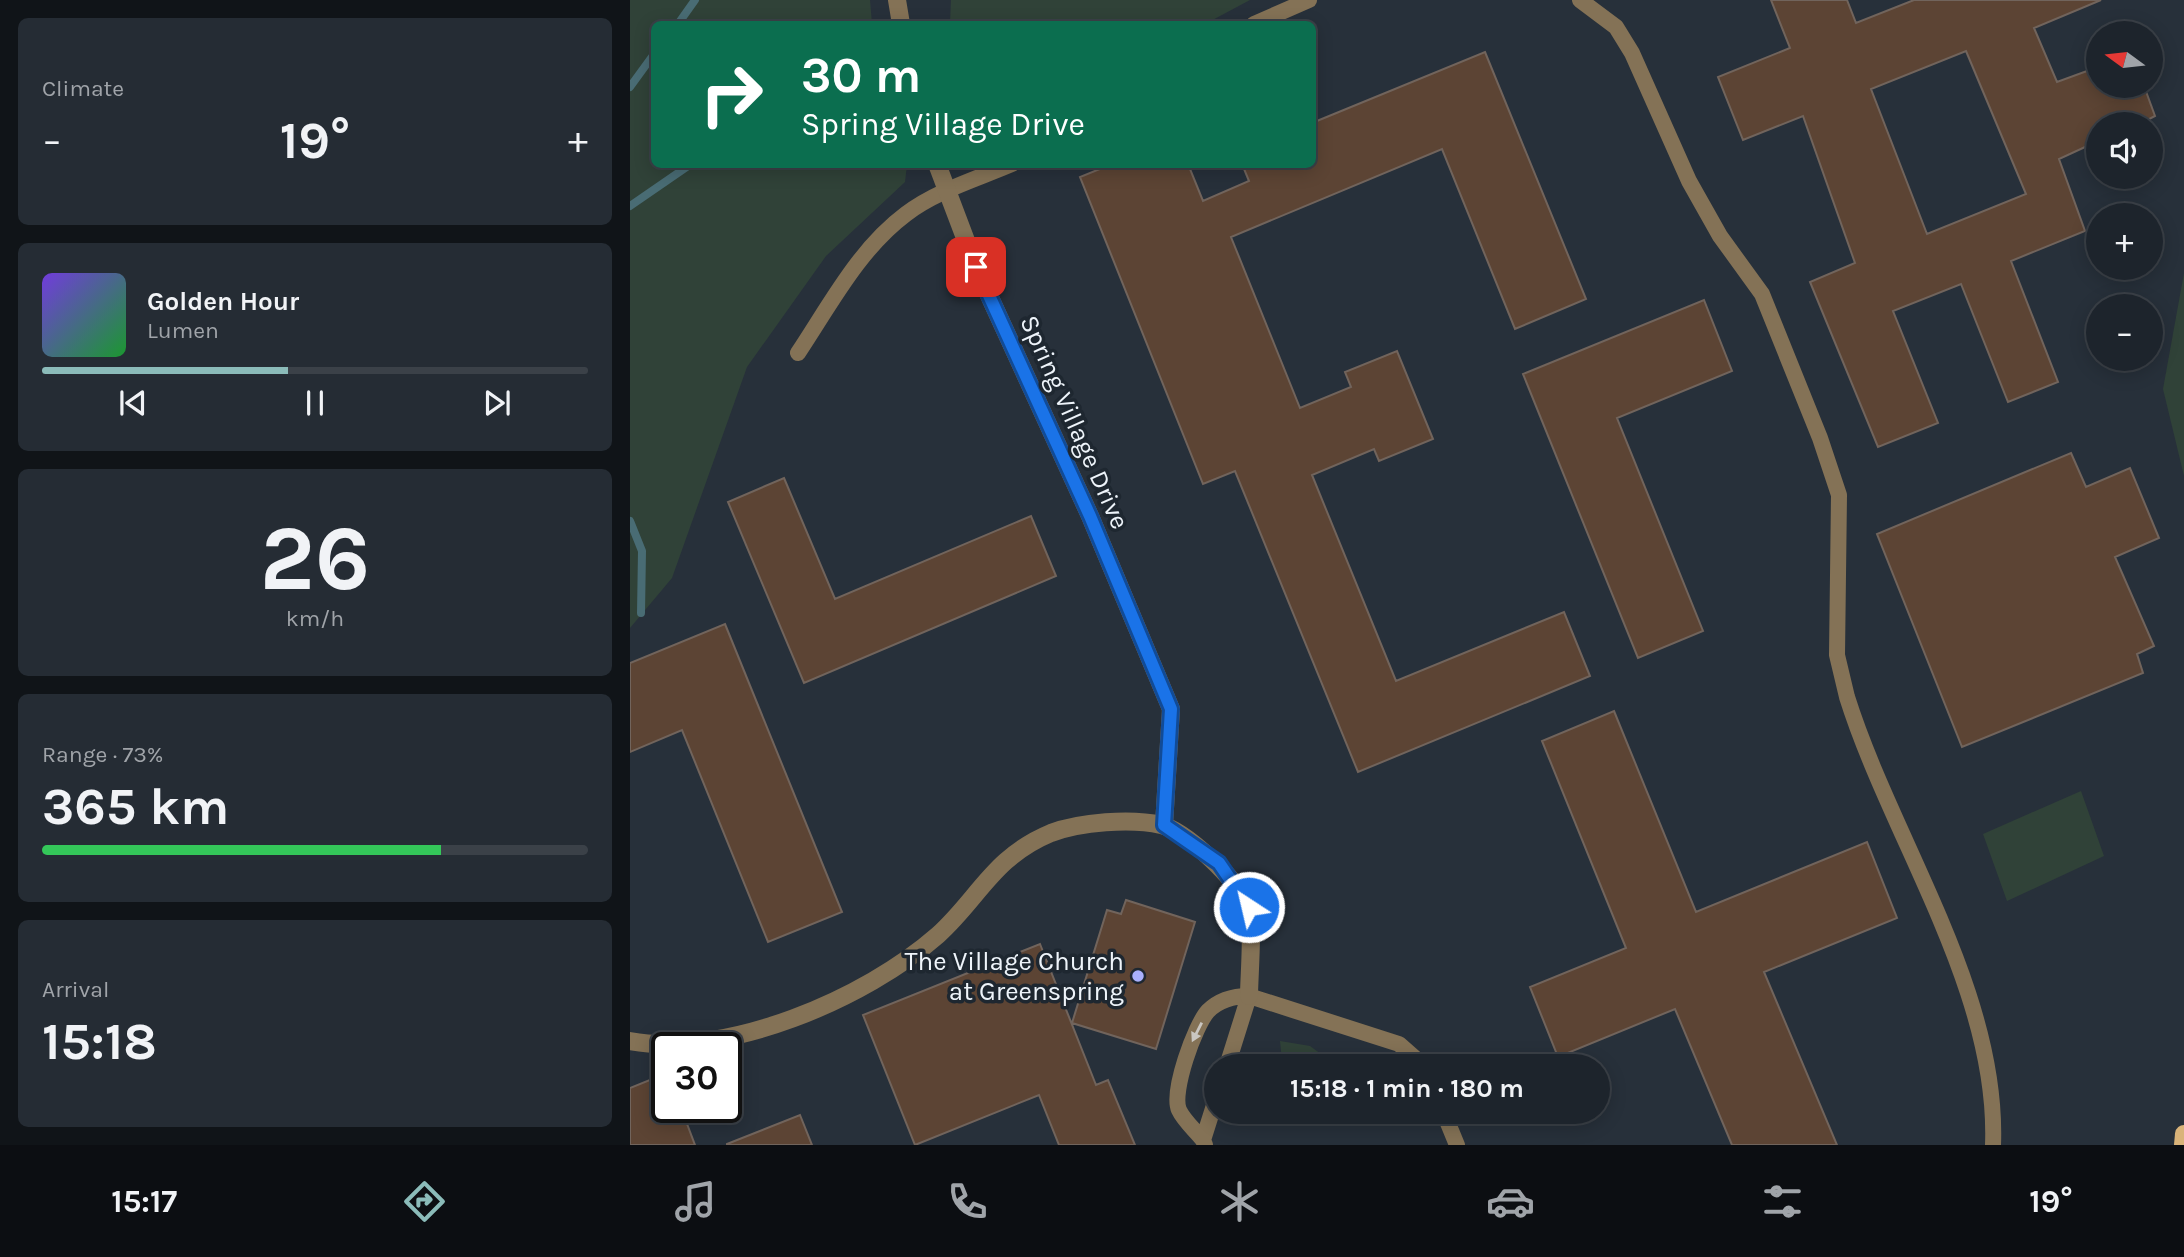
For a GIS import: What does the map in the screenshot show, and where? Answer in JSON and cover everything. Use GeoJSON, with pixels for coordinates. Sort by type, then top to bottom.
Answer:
{"type":"FeatureCollection","features":[{"type":"Feature","properties":{"kind":"main road"},"geometry":{"type":"LineString","coordinates":[[2183,1145],[2184,1134]]}},
{"type":"Feature","properties":{"kind":"street"},"geometry":{"type":"LineString","coordinates":[[897,0],[900,21]]}},
{"type":"Feature","properties":{"kind":"street","name":"Spring Village Drive"},"geometry":{"type":"LineString","coordinates":[[938,168],[976,267],[1090,516],[1171,709],[1164,825]]}},
{"type":"Feature","properties":{"kind":"street"},"geometry":{"type":"LineString","coordinates":[[630,1041],[669,1045],[727,1039],[809,1013],[871,981],[938,935],[999,864],[1052,833],[1118,821],[1164,825],[1219,863],[1249,907],[1249,996]]}},
{"type":"Feature","properties":{"kind":"lane"},"geometry":{"type":"LineString","coordinates":[[1261,21],[1310,0]]}},
{"type":"Feature","properties":{"kind":"lane"},"geometry":{"type":"LineString","coordinates":[[1580,0],[1616,27],[1632,53],[1689,181],[1720,236],[1762,294],[1820,438],[1839,495],[1837,655],[1847,696],[1968,995],[1991,1082],[1993,1145]]}},
{"type":"Feature","properties":{"kind":"lane"},"geometry":{"type":"LineString","coordinates":[[798,353],[878,237],[908,212],[947,191],[1002,168]]}},
{"type":"Feature","properties":{"kind":"lane"},"geometry":{"type":"LineString","coordinates":[[1204,1143],[1179,1109],[1178,1091],[1194,1037],[1209,1011],[1231,996],[1249,996],[1399,1044],[1410,1054]]}},
{"type":"Feature","properties":{"kind":"lane"},"geometry":{"type":"LineString","coordinates":[[1231,1054],[1249,996]]}},
{"type":"Feature","properties":{"kind":"lane"},"geometry":{"type":"LineString","coordinates":[[1204,1143],[1209,1124]]}},
{"type":"Feature","properties":{"kind":"lane"},"geometry":{"type":"LineString","coordinates":[[1448,1124],[1457,1145]]}},
{"type":"Feature","properties":{"kind":"green space"},"geometry":{"type":"Polygon","coordinates":[[[630,0],[870,0],[872,21],[651,21],[651,168],[907,168],[905,182],[826,256],[747,367],[672,578],[630,628],[630,0]]]}},
{"type":"Feature","properties":{"kind":"green space"},"geometry":{"type":"Polygon","coordinates":[[[951,0],[1250,0],[1211,21],[950,21],[951,0]]]}},
{"type":"Feature","properties":{"kind":"green space"},"geometry":{"type":"Polygon","coordinates":[[[2184,273],[2184,476],[2163,389],[2184,273]]]}},
{"type":"Feature","properties":{"kind":"green space"},"geometry":{"type":"Polygon","coordinates":[[[2081,791],[2104,856],[2007,901],[1983,834],[2081,791]]]}},
{"type":"Feature","properties":{"kind":"green space"},"geometry":{"type":"Polygon","coordinates":[[[1280,1041],[1310,1046],[1321,1054],[1281,1054],[1280,1041]]]}},
{"type":"Feature","properties":{"kind":"building"},"geometry":{"type":"Polygon","coordinates":[[[1771,0],[1847,0],[1856,23],[1914,0],[2101,0],[2034,28],[2057,82],[2086,71],[2086,98],[2148,98],[2154,112],[2086,112],[2086,147],[2059,159],[2085,231],[2011,261],[2058,382],[2008,402],[1961,284],[1893,311],[1938,423],[1878,447],[1810,282],[1855,263],[1803,116],[1743,140],[1718,77],[1790,48],[1771,0]],[[1966,51],[1871,89],[1927,234],[2026,194],[1966,51]]]}},
{"type":"Feature","properties":{"kind":"building"},"geometry":{"type":"Polygon","coordinates":[[[1485,52],[1586,299],[1515,329],[1442,149],[1231,237],[1300,408],[1351,387],[1345,372],[1397,351],[1433,439],[1379,461],[1374,449],[1312,475],[1396,681],[1564,612],[1590,676],[1358,772],[1235,471],[1203,484],[1080,177],[1102,168],[1190,168],[1203,201],[1249,181],[1244,168],[1316,168],[1316,121],[1485,52]]]}},
{"type":"Feature","properties":{"kind":"building"},"geometry":{"type":"Polygon","coordinates":[[[1704,300],[1732,371],[1617,418],[1703,631],[1638,658],[1523,374],[1704,300]]]}},
{"type":"Feature","properties":{"kind":"building"},"geometry":{"type":"Polygon","coordinates":[[[2071,453],[2086,487],[2130,468],[2159,538],[2115,557],[2154,646],[2137,654],[2143,673],[1962,747],[1877,534],[2071,453]]]}},
{"type":"Feature","properties":{"kind":"building"},"geometry":{"type":"Polygon","coordinates":[[[784,478],[835,599],[1031,516],[1056,576],[804,683],[728,502],[784,478]]]}},
{"type":"Feature","properties":{"kind":"building"},"geometry":{"type":"Polygon","coordinates":[[[725,624],[842,912],[768,942],[682,730],[630,752],[630,663],[725,624]]]}},
{"type":"Feature","properties":{"kind":"building"},"geometry":{"type":"Polygon","coordinates":[[[1614,711],[1696,912],[1867,842],[1897,918],[1764,972],[1837,1145],[1732,1145],[1675,1009],[1565,1054],[1557,1054],[1530,987],[1626,948],[1542,741],[1614,711]]]}},
{"type":"Feature","properties":{"kind":"building"},"geometry":{"type":"Polygon","coordinates":[[[1126,900],[1195,922],[1156,1049],[1072,1023],[1107,910],[1121,914],[1126,900]]]}},
{"type":"Feature","properties":{"kind":"building"},"geometry":{"type":"Polygon","coordinates":[[[1040,944],[1096,1085],[1108,1080],[1135,1145],[1059,1145],[1039,1095],[915,1145],[863,1015],[1040,944]]]}},
{"type":"Feature","properties":{"kind":"building"},"geometry":{"type":"Polygon","coordinates":[[[651,1079],[651,1123],[687,1123],[695,1145],[630,1145],[630,1088],[651,1079]]]}},
{"type":"Feature","properties":{"kind":"building"},"geometry":{"type":"Polygon","coordinates":[[[800,1115],[812,1145],[727,1145],[727,1144],[800,1115]]]}},
{"type":"Feature","properties":{"kind":"waterway"},"geometry":{"type":"LineString","coordinates":[[680,21],[695,0]]}},
{"type":"Feature","properties":{"kind":"waterway"},"geometry":{"type":"LineString","coordinates":[[630,87],[651,58]]}},
{"type":"Feature","properties":{"kind":"waterway"},"geometry":{"type":"LineString","coordinates":[[630,206],[685,168]]}},
{"type":"Feature","properties":{"kind":"waterway"},"geometry":{"type":"LineString","coordinates":[[630,521],[642,551],[641,613]]}},
{"type":"Feature","properties":{"kind":"place","name":"The Village Church at Greenspring"},"geometry":{"type":"Point","coordinates":[1138,976]}},
{"type":"Feature","properties":{"kind":"route"},"geometry":{"type":"LineString","coordinates":[[976,267],[1090,516],[1171,709],[1164,825],[1219,863],[1249,907]]}}]}
